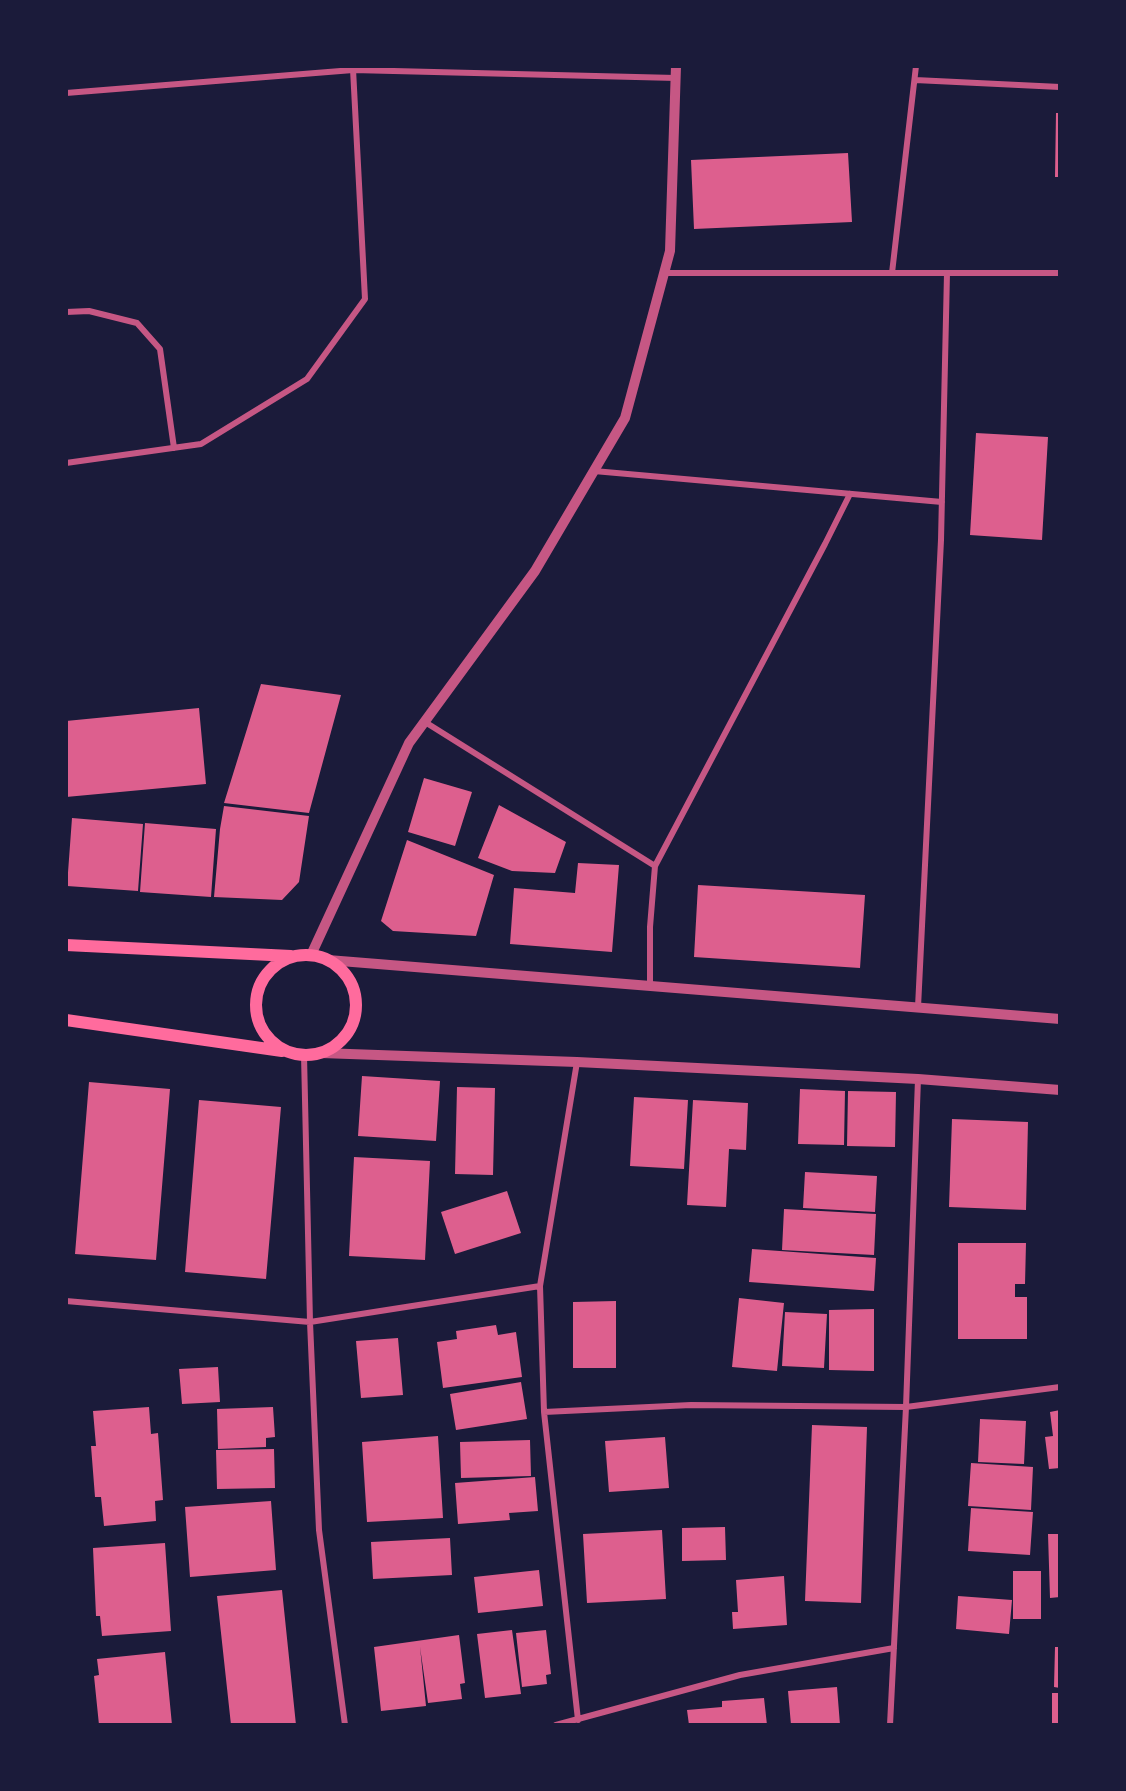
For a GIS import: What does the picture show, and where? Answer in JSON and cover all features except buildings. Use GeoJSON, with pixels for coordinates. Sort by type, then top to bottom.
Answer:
{"type":"FeatureCollection","features":[{"type":"Feature","properties":{"kind":"main road"},"geometry":{"type":"LineString","coordinates":[[66,945],[311,955],[327,960],[342,970],[352,984],[356,1000],[355,1018],[348,1033],[336,1046],[321,1053],[304,1055],[66,1020]]}},
{"type":"Feature","properties":{"kind":"main road"},"geometry":{"type":"LineString","coordinates":[[288,1052],[275,1045],[265,1035],[258,1023],[256,1002],[262,981],[270,969],[295,956]]}},
{"type":"Feature","properties":{"kind":"street"},"geometry":{"type":"LineString","coordinates":[[311,955],[409,742],[536,571],[625,418],[670,251],[676,66]]}},
{"type":"Feature","properties":{"kind":"street"},"geometry":{"type":"LineString","coordinates":[[892,273],[916,66]]}},
{"type":"Feature","properties":{"kind":"street"},"geometry":{"type":"LineString","coordinates":[[66,93],[353,68],[676,78]]}},
{"type":"Feature","properties":{"kind":"street"},"geometry":{"type":"LineString","coordinates":[[66,463],[201,444],[307,379],[365,299],[353,68]]}},
{"type":"Feature","properties":{"kind":"street"},"geometry":{"type":"LineString","coordinates":[[915,80],[1060,87]]}},
{"type":"Feature","properties":{"kind":"street"},"geometry":{"type":"LineString","coordinates":[[664,273],[1060,273]]}},
{"type":"Feature","properties":{"kind":"street"},"geometry":{"type":"LineString","coordinates":[[918,1007],[942,501],[946,273]]}},
{"type":"Feature","properties":{"kind":"street"},"geometry":{"type":"LineString","coordinates":[[66,312],[89,311],[137,323],[160,349],[174,448]]}},
{"type":"Feature","properties":{"kind":"street"},"geometry":{"type":"LineString","coordinates":[[594,471],[942,501]]}},
{"type":"Feature","properties":{"kind":"street"},"geometry":{"type":"LineString","coordinates":[[650,986],[650,927],[655,866],[825,544],[849,494]]}},
{"type":"Feature","properties":{"kind":"street"},"geometry":{"type":"LineString","coordinates":[[425,722],[655,866]]}},
{"type":"Feature","properties":{"kind":"street"},"geometry":{"type":"LineString","coordinates":[[327,960],[1060,1019]]}},
{"type":"Feature","properties":{"kind":"street"},"geometry":{"type":"LineString","coordinates":[[321,1053],[577,1062],[918,1079],[1060,1090]]}},
{"type":"Feature","properties":{"kind":"street"},"geometry":{"type":"LineString","coordinates":[[304,1055],[310,1322],[319,1530],[345,1725]]}},
{"type":"Feature","properties":{"kind":"street"},"geometry":{"type":"LineString","coordinates":[[577,1062],[540,1286],[544,1412],[578,1720]]}},
{"type":"Feature","properties":{"kind":"street"},"geometry":{"type":"LineString","coordinates":[[890,1725],[906,1407],[918,1079]]}},
{"type":"Feature","properties":{"kind":"street"},"geometry":{"type":"LineString","coordinates":[[66,1301],[310,1322],[540,1286]]}},
{"type":"Feature","properties":{"kind":"street"},"geometry":{"type":"LineString","coordinates":[[544,1412],[691,1405],[906,1407],[1060,1387]]}},
{"type":"Feature","properties":{"kind":"street"},"geometry":{"type":"LineString","coordinates":[[556,1725],[740,1675],[894,1648]]}}]}
